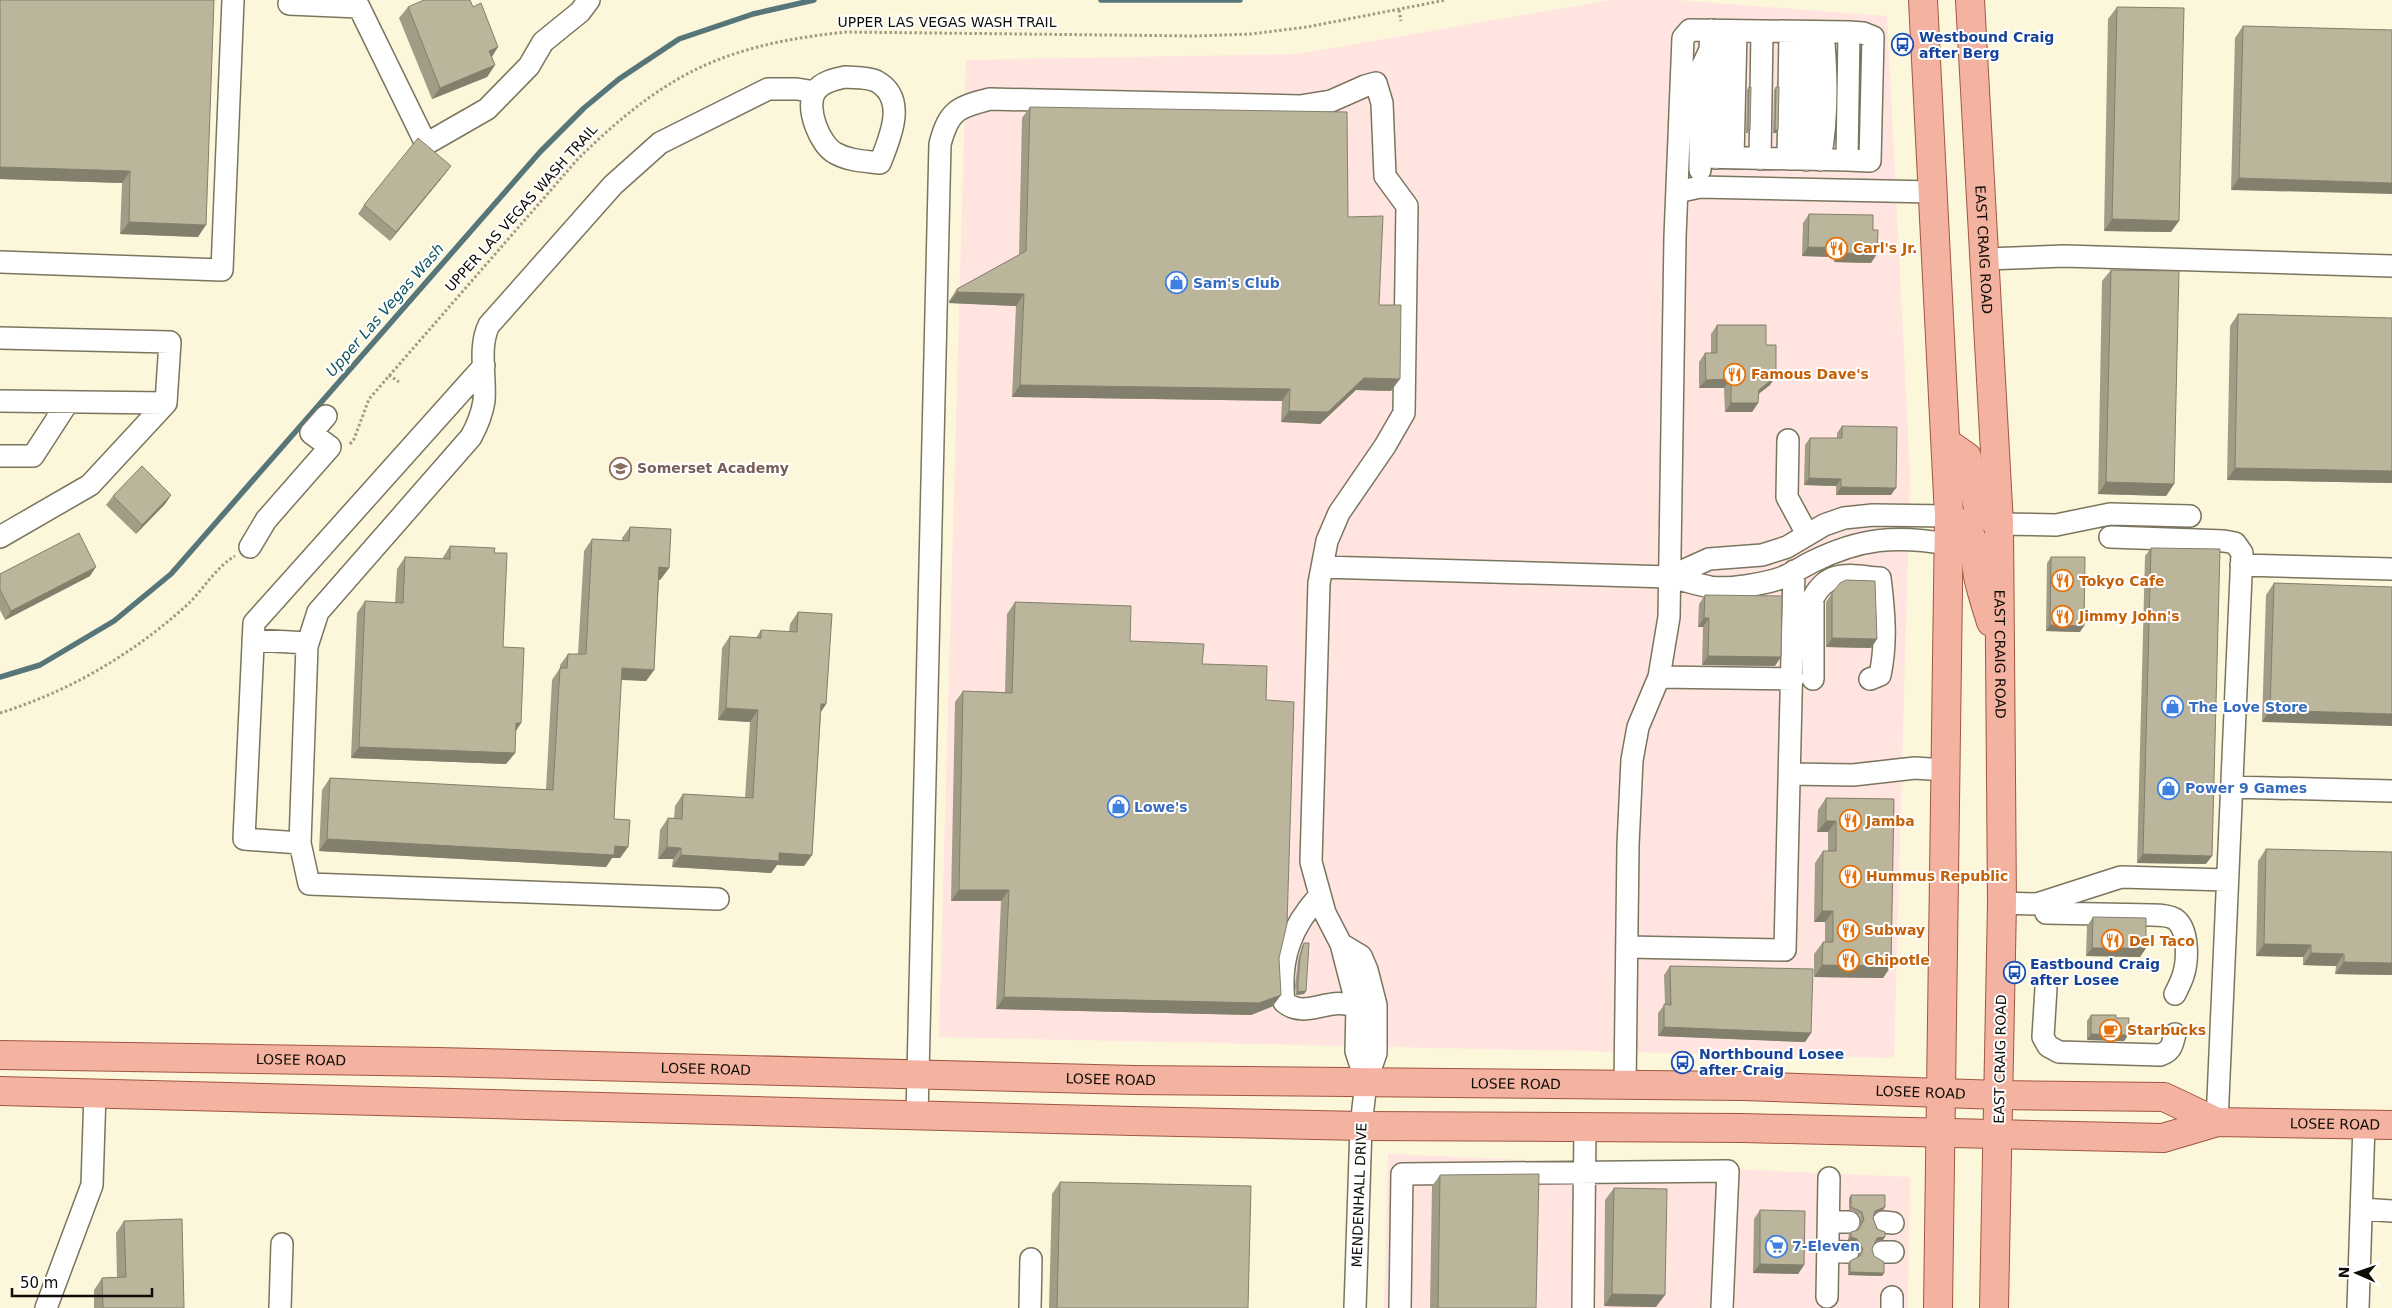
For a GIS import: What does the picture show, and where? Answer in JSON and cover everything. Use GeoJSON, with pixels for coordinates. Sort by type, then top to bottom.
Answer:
{"type":"FeatureCollection","features":[{"type":"Feature","properties":{"kind":"main road"},"geometry":{"type":"LineString","coordinates":[[1923,0],[1949,516],[1938,1308]]}},
{"type":"Feature","properties":{"kind":"main road","name":"EAST CRAIG ROAD"},"geometry":{"type":"LineString","coordinates":[[1970,0],[1999,524],[2002,903],[1994,1308]]}},
{"type":"Feature","properties":{"kind":"main road"},"geometry":{"type":"LineString","coordinates":[[1946,442],[1967,458],[1978,508],[1999,524]]}},
{"type":"Feature","properties":{"kind":"main road"},"geometry":{"type":"LineString","coordinates":[[1949,516],[1967,528],[1975,543],[1978,576],[2001,659]]}},
{"type":"Feature","properties":{"kind":"main road","name":"LOSEE ROAD"},"geometry":{"type":"LineString","coordinates":[[0,1055],[438,1062],[918,1075],[1625,1086],[1742,1086],[1999,1095],[2164,1097],[2217,1122]]}},
{"type":"Feature","properties":{"kind":"main road"},"geometry":{"type":"LineString","coordinates":[[123,1094],[166,1077],[250,1077],[298,1060]]}},
{"type":"Feature","properties":{"kind":"main road"},"geometry":{"type":"LineString","coordinates":[[286,1098],[312,1078],[396,1078],[438,1062]]}},
{"type":"Feature","properties":{"kind":"main road","name":"LOSEE ROAD"},"geometry":{"type":"LineString","coordinates":[[0,1091],[1361,1126],[1742,1128],[2163,1138],[2217,1122],[2392,1125]]}},
{"type":"Feature","properties":{"kind":"street"},"geometry":{"type":"LineString","coordinates":[[0,262],[222,270],[232,0]]}},
{"type":"Feature","properties":{"kind":"street"},"geometry":{"type":"LineString","coordinates":[[289,4],[359,7],[426,144],[487,109],[529,66],[544,42],[580,12],[588,0]]}},
{"type":"Feature","properties":{"kind":"street"},"geometry":{"type":"LineString","coordinates":[[1625,1086],[1632,760],[1638,727],[1659,677],[1668,617],[1680,74],[1683,38],[1690,30],[1719,35],[1849,32],[1863,33],[1873,37],[1870,161],[1714,158]]}},
{"type":"Feature","properties":{"kind":"street"},"geometry":{"type":"LineString","coordinates":[[1792,32],[1796,160]]}},
{"type":"Feature","properties":{"kind":"street"},"geometry":{"type":"LineString","coordinates":[[1792,32],[1826,65],[1824,138],[1796,160]]}},
{"type":"Feature","properties":{"kind":"street"},"geometry":{"type":"LineString","coordinates":[[1792,32],[1796,160]]}},
{"type":"Feature","properties":{"kind":"street"},"geometry":{"type":"LineString","coordinates":[[1700,187],[1714,158],[1719,35]]}},
{"type":"Feature","properties":{"kind":"street"},"geometry":{"type":"LineString","coordinates":[[1714,158],[1700,71],[1719,35]]}},
{"type":"Feature","properties":{"kind":"street"},"geometry":{"type":"LineString","coordinates":[[718,899],[309,884],[300,843],[308,643],[318,612],[471,437],[479,422],[484,402],[485,333],[489,324],[614,185],[660,143],[768,89],[797,89],[815,92],[828,81],[845,77],[875,81],[886,89],[894,108],[892,134],[880,163],[849,159],[834,152],[822,140],[812,108],[815,92]]}},
{"type":"Feature","properties":{"kind":"street"},"geometry":{"type":"LineString","coordinates":[[917,1116],[940,144],[949,118],[957,110],[990,99],[1300,106],[1331,100],[1376,83],[1382,103],[1385,176],[1407,206],[1404,414],[1386,446],[1339,512],[1327,541],[1319,583],[1312,862],[1325,913],[1341,944],[1357,1006],[1356,1051],[1366,1082]]}},
{"type":"Feature","properties":{"kind":"street"},"geometry":{"type":"LineString","coordinates":[[1677,192],[1700,187],[1933,192]]}},
{"type":"Feature","properties":{"kind":"street"},"geometry":{"type":"LineString","coordinates":[[1984,259],[2064,256],[2392,266]]}},
{"type":"Feature","properties":{"kind":"street"},"geometry":{"type":"LineString","coordinates":[[0,338],[170,342],[166,403],[90,485],[0,537]]}},
{"type":"Feature","properties":{"kind":"street"},"geometry":{"type":"LineString","coordinates":[[300,843],[244,839],[254,623],[484,366]]}},
{"type":"Feature","properties":{"kind":"street"},"geometry":{"type":"LineString","coordinates":[[0,401],[166,403]]}},
{"type":"Feature","properties":{"kind":"street"},"geometry":{"type":"LineString","coordinates":[[0,456],[34,456],[68,402]]}},
{"type":"Feature","properties":{"kind":"street"},"geometry":{"type":"LineString","coordinates":[[250,547],[266,520],[330,447],[312,433],[326,416]]}},
{"type":"Feature","properties":{"kind":"street"},"geometry":{"type":"LineString","coordinates":[[1788,440],[1787,497],[1807,534]]}},
{"type":"Feature","properties":{"kind":"street"},"geometry":{"type":"LineString","coordinates":[[1999,524],[2056,525],[2110,514],[2190,516]]}},
{"type":"Feature","properties":{"kind":"street"},"geometry":{"type":"LineString","coordinates":[[1669,576],[1709,559],[1762,555],[1787,547],[1807,534],[1844,518],[1873,515],[1949,516]]}},
{"type":"Feature","properties":{"kind":"street"},"geometry":{"type":"LineString","coordinates":[[1322,567],[1669,576],[1712,587],[1720,587],[1744,586],[1772,580],[1851,546],[1886,538],[1923,540],[1948,544]]}},
{"type":"Feature","properties":{"kind":"street"},"geometry":{"type":"LineString","coordinates":[[2110,538],[2224,541],[2234,543],[2242,553],[2217,1122]]}},
{"type":"Feature","properties":{"kind":"street"},"geometry":{"type":"LineString","coordinates":[[2242,565],[2392,569]]}},
{"type":"Feature","properties":{"kind":"street"},"geometry":{"type":"LineString","coordinates":[[1794,571],[1803,679]]}},
{"type":"Feature","properties":{"kind":"street"},"geometry":{"type":"LineString","coordinates":[[1627,947],[1785,950],[1790,774],[1813,598],[1818,588],[1829,578],[1854,576],[1880,578],[1884,619],[1883,663],[1880,675],[1870,679]]}},
{"type":"Feature","properties":{"kind":"street"},"geometry":{"type":"LineString","coordinates":[[253,640],[308,643]]}},
{"type":"Feature","properties":{"kind":"street"},"geometry":{"type":"LineString","coordinates":[[1659,677],[1803,679]]}},
{"type":"Feature","properties":{"kind":"street"},"geometry":{"type":"LineString","coordinates":[[1790,774],[1853,775],[1915,768],[1944,770]]}},
{"type":"Feature","properties":{"kind":"street"},"geometry":{"type":"LineString","coordinates":[[2232,787],[2392,792]]}},
{"type":"Feature","properties":{"kind":"street"},"geometry":{"type":"LineString","coordinates":[[2002,903],[2037,904],[2121,876],[2227,880]]}},
{"type":"Feature","properties":{"kind":"street"},"geometry":{"type":"LineString","coordinates":[[1320,895],[1304,912],[1290,938],[1282,988],[1284,1002],[1291,1008],[1303,1010],[1340,1003],[1357,1006]]}},
{"type":"Feature","properties":{"kind":"street"},"geometry":{"type":"LineString","coordinates":[[2046,913],[2152,915],[2166,916],[2176,920],[2184,930],[2186,954],[2184,975],[2175,994]]}},
{"type":"Feature","properties":{"kind":"street"},"geometry":{"type":"LineString","coordinates":[[1341,944],[1360,956],[1375,994],[1376,1053],[1366,1082]]}},
{"type":"Feature","properties":{"kind":"street"},"geometry":{"type":"LineString","coordinates":[[2046,988],[2043,1038],[2053,1050],[2160,1055],[2168,1053],[2175,1034]]}},
{"type":"Feature","properties":{"kind":"street","name":"MENDENHALL DRIVE"},"geometry":{"type":"LineString","coordinates":[[1355,1308],[1361,1126],[1366,1082]]}},
{"type":"Feature","properties":{"kind":"street"},"geometry":{"type":"LineString","coordinates":[[46,1308],[92,1185],[96,1093]]}},
{"type":"Feature","properties":{"kind":"street"},"geometry":{"type":"LineString","coordinates":[[2358,1308],[2364,1124]]}},
{"type":"Feature","properties":{"kind":"street"},"geometry":{"type":"LineString","coordinates":[[1583,1308],[1585,1128]]}},
{"type":"Feature","properties":{"kind":"street"},"geometry":{"type":"LineString","coordinates":[[1400,1308],[1402,1174],[1728,1171],[1722,1308]]}},
{"type":"Feature","properties":{"kind":"street"},"geometry":{"type":"LineString","coordinates":[[1827,1297],[1838,1251],[1839,1222],[1829,1178]]}},
{"type":"Feature","properties":{"kind":"street"},"geometry":{"type":"LineString","coordinates":[[2362,1209],[2392,1210]]}},
{"type":"Feature","properties":{"kind":"street"},"geometry":{"type":"LineString","coordinates":[[280,1308],[282,1244]]}},
{"type":"Feature","properties":{"kind":"street"},"geometry":{"type":"LineString","coordinates":[[1030,1308],[1031,1258]]}},
{"type":"Feature","properties":{"kind":"path","name":"UPPER LAS VEGAS WASH TRAIL"},"geometry":{"type":"LineString","coordinates":[[348,446],[354,439],[369,399],[576,160],[610,126],[649,98],[701,67],[740,52],[790,40],[846,32],[1195,36],[1251,34],[1307,27],[1446,0]]}},
{"type":"Feature","properties":{"kind":"path"},"geometry":{"type":"LineString","coordinates":[[1399,10],[1401,21]]}},
{"type":"Feature","properties":{"kind":"path"},"geometry":{"type":"LineString","coordinates":[[389,375],[399,382]]}},
{"type":"Feature","properties":{"kind":"path"},"geometry":{"type":"LineString","coordinates":[[0,713],[48,696],[94,673],[140,643],[188,604],[231,558],[250,547]]}},
{"type":"Feature","properties":{"kind":"shaded area"},"geometry":{"type":"Polygon","coordinates":[[[1610,0],[1676,0],[1887,16],[1910,475],[1894,1058],[939,1037],[966,60],[1298,54],[1610,0]]]}},
{"type":"Feature","properties":{"kind":"shaded area"},"geometry":{"type":"Polygon","coordinates":[[[1388,1154],[1910,1177],[1908,1308],[1384,1308],[1388,1154]]]}},
{"type":"Feature","properties":{"kind":"building"},"geometry":{"type":"Polygon","coordinates":[[[0,0],[214,0],[206,225],[129,222],[130,171],[0,167],[0,0]]]}},
{"type":"Feature","properties":{"kind":"building"},"geometry":{"type":"Polygon","coordinates":[[[424,0],[470,0],[473,7],[481,3],[498,47],[489,51],[495,65],[440,88],[408,7],[424,0]]]}},
{"type":"Feature","properties":{"kind":"building"},"geometry":{"type":"Polygon","coordinates":[[[2117,7],[2184,8],[2179,221],[2112,219],[2117,7]]]}},
{"type":"Feature","properties":{"kind":"building"},"geometry":{"type":"Polygon","coordinates":[[[2243,26],[2392,30],[2392,183],[2239,178],[2243,26]]]}},
{"type":"Feature","properties":{"kind":"building"},"geometry":{"type":"Polygon","coordinates":[[[1749,87],[1751,87],[1750,130],[1748,130],[1749,87]]]}},
{"type":"Feature","properties":{"kind":"building"},"geometry":{"type":"Polygon","coordinates":[[[1776,87],[1779,87],[1778,130],[1775,130],[1776,87]]]}},
{"type":"Feature","properties":{"kind":"building","name":"Sam's Club"},"geometry":{"type":"Polygon","coordinates":[[[1030,107],[1347,112],[1348,217],[1383,216],[1379,305],[1401,305],[1400,379],[1364,378],[1328,412],[1289,411],[1290,389],[1020,385],[1024,294],[957,292],[957,289],[1026,251],[1030,107]]]}},
{"type":"Feature","properties":{"kind":"building"},"geometry":{"type":"Polygon","coordinates":[[[418,138],[451,166],[396,232],[364,205],[418,138]]]}},
{"type":"Feature","properties":{"kind":"building","name":"Carl's Jr."},"geometry":{"type":"Polygon","coordinates":[[[1809,214],[1873,215],[1873,230],[1878,230],[1877,254],[1840,253],[1840,248],[1808,247],[1809,214]]]}},
{"type":"Feature","properties":{"kind":"building"},"geometry":{"type":"Polygon","coordinates":[[[2111,270],[2179,271],[2174,484],[2106,482],[2111,270]]]}},
{"type":"Feature","properties":{"kind":"building"},"geometry":{"type":"Polygon","coordinates":[[[2238,314],[2392,318],[2392,471],[2235,468],[2238,314]]]}},
{"type":"Feature","properties":{"kind":"building","name":"Famous Dave's"},"geometry":{"type":"Polygon","coordinates":[[[1717,325],[1766,325],[1766,345],[1776,345],[1776,376],[1759,390],[1758,403],[1731,403],[1731,379],[1706,380],[1705,353],[1717,353],[1717,325]]]}},
{"type":"Feature","properties":{"kind":"building"},"geometry":{"type":"Polygon","coordinates":[[[1842,426],[1897,427],[1896,488],[1841,487],[1841,479],[1809,478],[1810,438],[1842,438],[1842,426]]]}},
{"type":"Feature","properties":{"kind":"building"},"geometry":{"type":"Polygon","coordinates":[[[142,466],[171,495],[142,525],[113,496],[142,466]]]}},
{"type":"Feature","properties":{"kind":"building"},"geometry":{"type":"Polygon","coordinates":[[[630,527],[671,529],[669,568],[659,567],[654,670],[622,668],[614,819],[630,820],[628,847],[615,846],[614,855],[327,839],[330,778],[553,790],[560,668],[567,668],[568,654],[586,654],[592,539],[629,541],[630,527]]]}},
{"type":"Feature","properties":{"kind":"building"},"geometry":{"type":"Polygon","coordinates":[[[79,533],[96,567],[11,611],[0,590],[0,574],[79,533]]]}},
{"type":"Feature","properties":{"kind":"building"},"geometry":{"type":"Polygon","coordinates":[[[450,546],[495,548],[494,553],[507,553],[503,647],[524,648],[521,723],[516,723],[515,753],[359,747],[365,601],[403,603],[405,557],[450,559],[450,546]]]}},
{"type":"Feature","properties":{"kind":"building"},"geometry":{"type":"Polygon","coordinates":[[[2151,548],[2220,549],[2212,856],[2143,854],[2151,548]]]}},
{"type":"Feature","properties":{"kind":"building"},"geometry":{"type":"Polygon","coordinates":[[[2051,557],[2085,557],[2084,626],[2050,625],[2051,557]]]}},
{"type":"Feature","properties":{"kind":"building"},"geometry":{"type":"Polygon","coordinates":[[[1846,580],[1875,581],[1877,639],[1832,638],[1832,593],[1840,583],[1846,580]]]}},
{"type":"Feature","properties":{"kind":"building"},"geometry":{"type":"Polygon","coordinates":[[[2274,583],[2392,587],[2392,714],[2270,710],[2274,583]]]}},
{"type":"Feature","properties":{"kind":"building"},"geometry":{"type":"Polygon","coordinates":[[[1705,595],[1782,596],[1781,657],[1708,656],[1709,618],[1704,618],[1705,595]]]}},
{"type":"Feature","properties":{"kind":"building","name":"Lowe's"},"geometry":{"type":"Polygon","coordinates":[[[1015,602],[1131,606],[1130,641],[1204,644],[1202,664],[1267,666],[1266,700],[1294,702],[1287,924],[1279,958],[1281,995],[1259,1003],[1004,997],[1009,890],[959,890],[963,691],[1012,693],[1015,602]]]}},
{"type":"Feature","properties":{"kind":"building"},"geometry":{"type":"Polygon","coordinates":[[[798,612],[832,614],[826,704],[821,704],[812,855],[779,853],[779,861],[681,855],[681,848],[667,847],[668,818],[682,819],[683,794],[753,798],[758,710],[726,708],[730,636],[761,638],[761,630],[797,632],[798,612]]]}},
{"type":"Feature","properties":{"kind":"building"},"geometry":{"type":"Polygon","coordinates":[[[1826,798],[1894,799],[1891,966],[1822,965],[1823,942],[1833,942],[1833,911],[1822,911],[1823,851],[1836,851],[1836,821],[1826,821],[1826,798]]]}},
{"type":"Feature","properties":{"kind":"building"},"geometry":{"type":"Polygon","coordinates":[[[2266,849],[2392,852],[2392,963],[2344,962],[2344,954],[2311,953],[2311,945],[2264,944],[2266,849]]]}},
{"type":"Feature","properties":{"kind":"building","name":"Del Taco"},"geometry":{"type":"Polygon","coordinates":[[[2093,917],[2146,918],[2146,948],[2092,948],[2093,917]]]}},
{"type":"Feature","properties":{"kind":"building"},"geometry":{"type":"Polygon","coordinates":[[[1304,943],[1309,943],[1306,991],[1298,992],[1300,957],[1304,943]]]}},
{"type":"Feature","properties":{"kind":"building"},"geometry":{"type":"Polygon","coordinates":[[[1670,966],[1813,969],[1811,1033],[1664,1027],[1664,1004],[1671,1005],[1670,966]]]}},
{"type":"Feature","properties":{"kind":"building"},"geometry":{"type":"Polygon","coordinates":[[[2091,1015],[2116,1015],[2116,1018],[2129,1018],[2128,1035],[2091,1034],[2091,1015]]]}},
{"type":"Feature","properties":{"kind":"building"},"geometry":{"type":"Polygon","coordinates":[[[1539,1174],[1536,1308],[1438,1308],[1440,1175],[1539,1174]]]}},
{"type":"Feature","properties":{"kind":"building"},"geometry":{"type":"Polygon","coordinates":[[[1060,1182],[1251,1186],[1248,1308],[1057,1308],[1060,1182]]]}},
{"type":"Feature","properties":{"kind":"building"},"geometry":{"type":"Polygon","coordinates":[[[1614,1188],[1667,1189],[1665,1295],[1612,1294],[1614,1188]]]}},
{"type":"Feature","properties":{"kind":"building"},"geometry":{"type":"Polygon","coordinates":[[[1851,1195],[1885,1195],[1885,1207],[1875,1211],[1873,1218],[1877,1229],[1885,1232],[1885,1237],[1877,1238],[1872,1249],[1874,1256],[1884,1262],[1884,1273],[1850,1272],[1850,1261],[1860,1256],[1863,1249],[1857,1239],[1851,1237],[1851,1232],[1858,1230],[1864,1220],[1862,1212],[1851,1207],[1851,1195]]]}},
{"type":"Feature","properties":{"kind":"building","name":"7-Eleven"},"geometry":{"type":"Polygon","coordinates":[[[1760,1210],[1805,1211],[1804,1265],[1760,1264],[1760,1210]]]}},
{"type":"Feature","properties":{"kind":"building"},"geometry":{"type":"Polygon","coordinates":[[[182,1219],[184,1308],[103,1308],[102,1278],[126,1277],[124,1221],[182,1219]]]}},
{"type":"Feature","properties":{"kind":"waterway","name":"Upper Las Vegas Wash"},"geometry":{"type":"LineString","coordinates":[[0,677],[40,665],[114,621],[171,574],[540,152],[584,108],[619,79],[679,39],[753,14],[814,0]]}},
{"type":"Feature","properties":{"kind":"waterway","name":"Upper Las Vegas Wash"},"geometry":{"type":"LineString","coordinates":[[1101,0],[1240,0]]}},
{"type":"Feature","properties":{"kind":"place","name":"Westbound Craig after Berg"},"geometry":{"type":"Point","coordinates":[1903,45]}},
{"type":"Feature","properties":{"kind":"place","name":"Carl's Jr."},"geometry":{"type":"Point","coordinates":[1837,248]}},
{"type":"Feature","properties":{"kind":"place","name":"Sam's Club"},"geometry":{"type":"Point","coordinates":[1177,283]}},
{"type":"Feature","properties":{"kind":"place","name":"Famous Dave's"},"geometry":{"type":"Point","coordinates":[1735,374]}},
{"type":"Feature","properties":{"kind":"place","name":"Somerset Academy"},"geometry":{"type":"Point","coordinates":[621,468]}},
{"type":"Feature","properties":{"kind":"place","name":"Tokyo Cafe"},"geometry":{"type":"Point","coordinates":[2063,581]}},
{"type":"Feature","properties":{"kind":"place","name":"Jimmy John's"},"geometry":{"type":"Point","coordinates":[2063,616]}},
{"type":"Feature","properties":{"kind":"place","name":"The Love Store"},"geometry":{"type":"Point","coordinates":[2173,707]}},
{"type":"Feature","properties":{"kind":"place","name":"Power 9 Games"},"geometry":{"type":"Point","coordinates":[2169,788]}},
{"type":"Feature","properties":{"kind":"place","name":"Lowe's"},"geometry":{"type":"Point","coordinates":[1118,807]}},
{"type":"Feature","properties":{"kind":"place","name":"Jamba"},"geometry":{"type":"Point","coordinates":[1850,821]}},
{"type":"Feature","properties":{"kind":"place","name":"Hummus Republic"},"geometry":{"type":"Point","coordinates":[1850,876]}},
{"type":"Feature","properties":{"kind":"place","name":"Subway"},"geometry":{"type":"Point","coordinates":[1848,930]}},
{"type":"Feature","properties":{"kind":"place","name":"Del Taco"},"geometry":{"type":"Point","coordinates":[2113,941]}},
{"type":"Feature","properties":{"kind":"place","name":"Chipotle"},"geometry":{"type":"Point","coordinates":[1848,960]}},
{"type":"Feature","properties":{"kind":"place","name":"Eastbound Craig after Losee"},"geometry":{"type":"Point","coordinates":[2014,972]}},
{"type":"Feature","properties":{"kind":"place","name":"Starbucks"},"geometry":{"type":"Point","coordinates":[2111,1030]}},
{"type":"Feature","properties":{"kind":"place","name":"Northbound Losee after Craig"},"geometry":{"type":"Point","coordinates":[1683,1062]}},
{"type":"Feature","properties":{"kind":"place","name":"7-Eleven"},"geometry":{"type":"Point","coordinates":[1776,1246]}}]}
